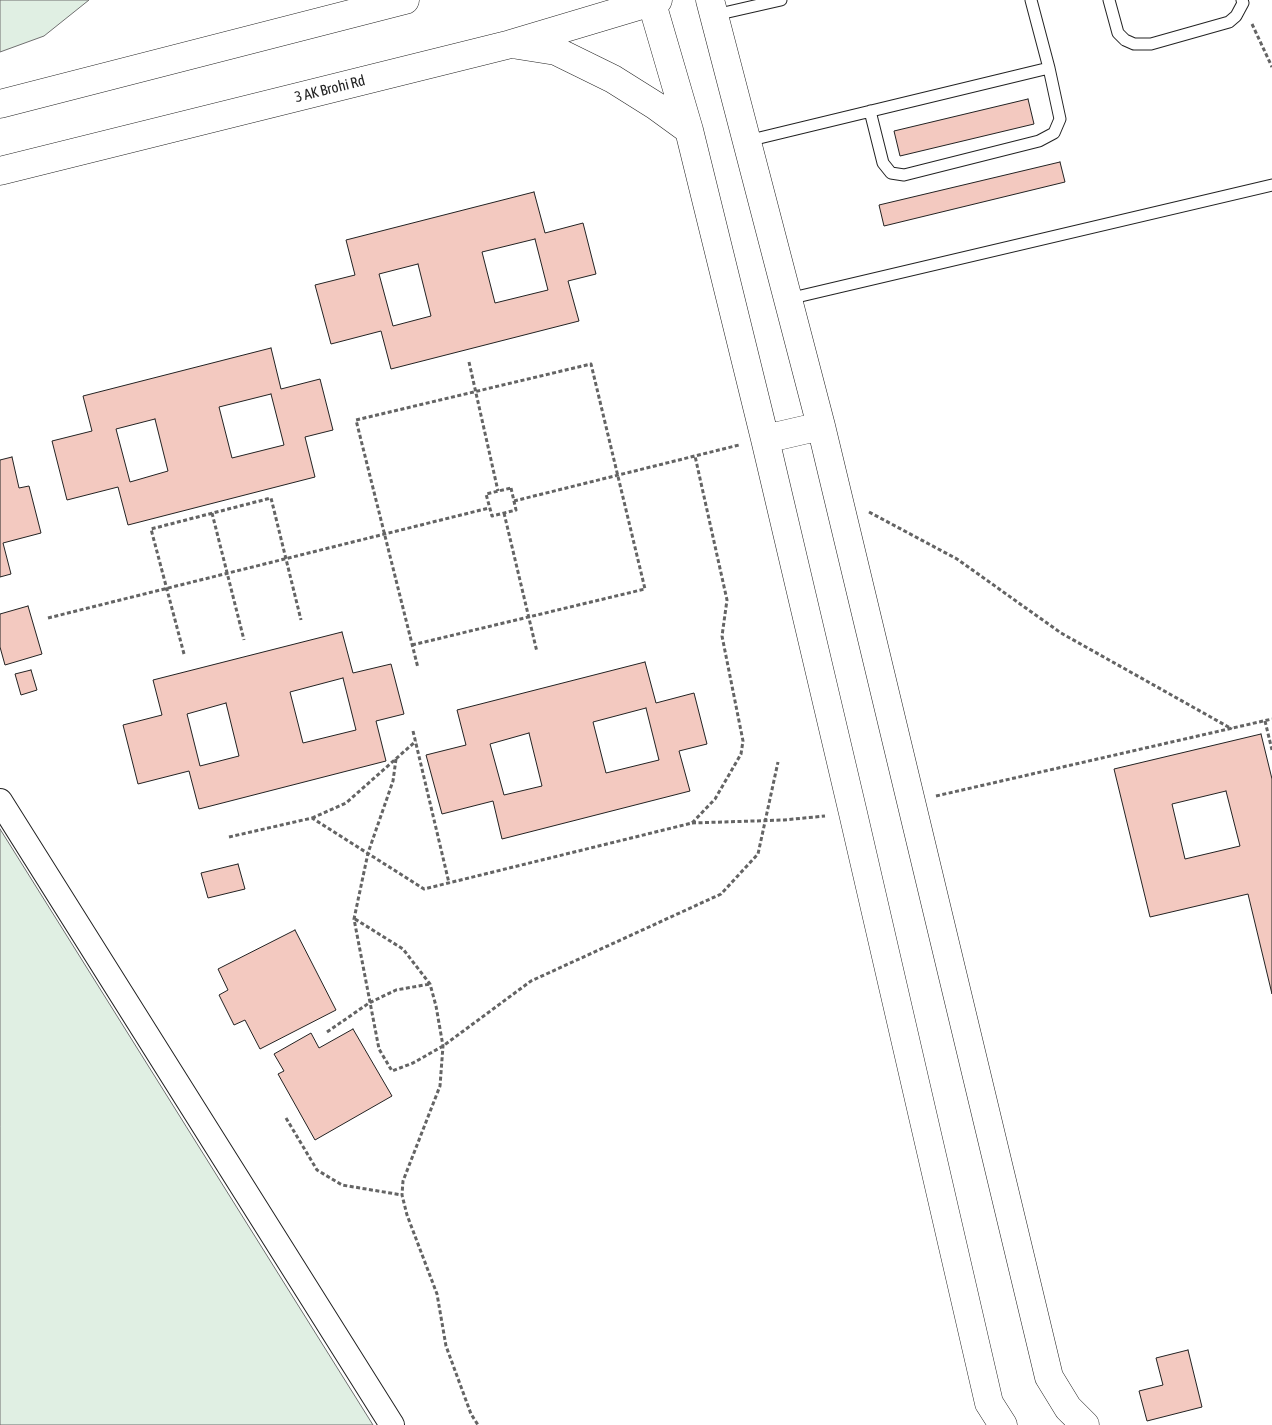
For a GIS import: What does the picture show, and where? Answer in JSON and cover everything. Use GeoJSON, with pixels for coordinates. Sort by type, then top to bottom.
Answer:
{"type":"FeatureCollection","features":[{"type":"Feature","properties":{"kind":"street"},"geometry":{"type":"LineString","coordinates":[[0,104],[404,0]]}},
{"type":"Feature","properties":{"kind":"street"},"geometry":{"type":"LineString","coordinates":[[654,1],[689,130],[764,439],[854,813],[995,1418]]}},
{"type":"Feature","properties":{"kind":"street","name":"3 AK Brohi Rd"},"geometry":{"type":"LineString","coordinates":[[0,171],[511,44],[654,1]]}},
{"type":"Feature","properties":{"kind":"street"},"geometry":{"type":"LineString","coordinates":[[713,8],[821,426],[1049,1377],[1068,1408],[1085,1425]]}},
{"type":"Feature","properties":{"kind":"street"},"geometry":{"type":"LineString","coordinates":[[511,44],[556,50],[613,79],[656,106],[689,130]]}},
{"type":"Feature","properties":{"kind":"street"},"geometry":{"type":"LineString","coordinates":[[764,439],[821,426]]}},
{"type":"Feature","properties":{"kind":"street"},"geometry":{"type":"LineString","coordinates":[[0,801],[392,1425]]}},
{"type":"Feature","properties":{"kind":"lane"},"geometry":{"type":"LineString","coordinates":[[713,8],[780,0]]}},
{"type":"Feature","properties":{"kind":"lane"},"geometry":{"type":"LineString","coordinates":[[1108,0],[1118,33],[1125,40],[1134,44],[1151,44],[1229,22],[1236,16],[1242,2]]}},
{"type":"Feature","properties":{"kind":"lane"},"geometry":{"type":"LineString","coordinates":[[870,111],[883,163],[891,173],[904,175],[1039,141],[1054,133],[1060,119],[1036,1]]}},
{"type":"Feature","properties":{"kind":"lane"},"geometry":{"type":"LineString","coordinates":[[747,141],[1049,68]]}},
{"type":"Feature","properties":{"kind":"lane"},"geometry":{"type":"LineString","coordinates":[[788,299],[1272,185]]}},
{"type":"Feature","properties":{"kind":"path"},"geometry":{"type":"LineString","coordinates":[[1242,2],[1272,68]]}},
{"type":"Feature","properties":{"kind":"path"},"geometry":{"type":"LineString","coordinates":[[469,362],[498,491]]}},
{"type":"Feature","properties":{"kind":"path"},"geometry":{"type":"LineString","coordinates":[[412,645],[645,589],[591,364],[356,420],[384,534],[412,645],[418,668]]}},
{"type":"Feature","properties":{"kind":"path"},"geometry":{"type":"LineString","coordinates":[[514,501],[764,439]]}},
{"type":"Feature","properties":{"kind":"path"},"geometry":{"type":"LineString","coordinates":[[692,823],[715,799],[741,754],[743,741],[722,636],[727,600],[695,456]]}},
{"type":"Feature","properties":{"kind":"path"},"geometry":{"type":"LineString","coordinates":[[511,488],[516,510],[492,516],[486,494],[498,491],[511,488]]}},
{"type":"Feature","properties":{"kind":"path"},"geometry":{"type":"LineString","coordinates":[[838,496],[957,558],[1061,633],[1232,729]]}},
{"type":"Feature","properties":{"kind":"path"},"geometry":{"type":"LineString","coordinates":[[184,654],[150,529],[271,498],[301,620]]}},
{"type":"Feature","properties":{"kind":"path"},"geometry":{"type":"LineString","coordinates":[[48,618],[489,508]]}},
{"type":"Feature","properties":{"kind":"path"},"geometry":{"type":"LineString","coordinates":[[212,513],[244,640]]}},
{"type":"Feature","properties":{"kind":"path"},"geometry":{"type":"LineString","coordinates":[[504,513],[537,652]]}},
{"type":"Feature","properties":{"kind":"path"},"geometry":{"type":"LineString","coordinates":[[911,802],[1272,719]]}},
{"type":"Feature","properties":{"kind":"path"},"geometry":{"type":"LineString","coordinates":[[1265,721],[1272,750]]}},
{"type":"Feature","properties":{"kind":"path"},"geometry":{"type":"LineString","coordinates":[[413,731],[449,883]]}},
{"type":"Feature","properties":{"kind":"path"},"geometry":{"type":"LineString","coordinates":[[229,837],[312,818],[346,803],[416,741]]}},
{"type":"Feature","properties":{"kind":"path"},"geometry":{"type":"LineString","coordinates":[[396,759],[393,781],[368,853],[354,919],[379,1049],[392,1071],[413,1063],[443,1046],[531,981],[721,894],[758,854],[778,762]]}},
{"type":"Feature","properties":{"kind":"path"},"geometry":{"type":"LineString","coordinates":[[312,818],[424,889],[692,823],[766,820],[854,813]]}},
{"type":"Feature","properties":{"kind":"path"},"geometry":{"type":"LineString","coordinates":[[354,919],[403,949],[430,984],[436,1006],[443,1046],[440,1086],[403,1181],[402,1196],[407,1215],[436,1294],[446,1346],[471,1414],[478,1425]]}},
{"type":"Feature","properties":{"kind":"path"},"geometry":{"type":"LineString","coordinates":[[327,1032],[369,1004],[396,990],[430,984]]}},
{"type":"Feature","properties":{"kind":"path"},"geometry":{"type":"LineString","coordinates":[[286,1118],[317,1170],[342,1186],[402,1196]]}},
{"type":"Feature","properties":{"kind":"green space"},"geometry":{"type":"Polygon","coordinates":[[[0,0],[89,0],[44,36],[0,52],[0,0]]]}},
{"type":"Feature","properties":{"kind":"green space"},"geometry":{"type":"Polygon","coordinates":[[[0,829],[373,1425],[0,1425],[0,829]]]}},
{"type":"Feature","properties":{"kind":"building"},"geometry":{"type":"Polygon","coordinates":[[[1028,99],[1034,124],[900,156],[894,131],[1028,99]]]}},
{"type":"Feature","properties":{"kind":"building"},"geometry":{"type":"Polygon","coordinates":[[[1060,162],[1065,182],[884,226],[879,205],[1060,162]]]}},
{"type":"Feature","properties":{"kind":"building"},"geometry":{"type":"Polygon","coordinates":[[[534,192],[545,233],[583,223],[596,274],[568,281],[579,321],[391,369],[381,331],[331,344],[315,285],[355,275],[346,240],[534,192]],[[535,239],[482,252],[495,303],[548,290],[535,239]],[[418,264],[379,274],[393,326],[431,316],[418,264]]]}},
{"type":"Feature","properties":{"kind":"building"},"geometry":{"type":"Polygon","coordinates":[[[271,348],[281,389],[320,379],[333,430],[305,437],[315,477],[128,525],[118,487],[67,500],[52,441],[92,431],[83,396],[271,348]],[[271,394],[219,407],[232,458],[284,445],[271,394]],[[155,419],[116,429],[130,482],[168,471],[155,419]]]}},
{"type":"Feature","properties":{"kind":"building"},"geometry":{"type":"Polygon","coordinates":[[[12,457],[19,488],[29,486],[41,533],[3,543],[11,574],[0,577],[0,460],[12,457]]]}},
{"type":"Feature","properties":{"kind":"building"},"geometry":{"type":"Polygon","coordinates":[[[28,606],[42,654],[5,665],[0,647],[0,614],[28,606]]]}},
{"type":"Feature","properties":{"kind":"building"},"geometry":{"type":"Polygon","coordinates":[[[342,632],[353,673],[391,664],[404,714],[376,721],[386,761],[199,809],[189,771],[138,784],[123,725],[162,715],[153,680],[342,632]],[[343,678],[290,692],[303,743],[356,730],[343,678]],[[226,703],[187,714],[200,766],[239,756],[226,703]]]}},
{"type":"Feature","properties":{"kind":"building"},"geometry":{"type":"Polygon","coordinates":[[[645,662],[656,703],[694,693],[707,744],[679,751],[690,791],[502,839],[493,801],[442,814],[426,755],[466,745],[457,710],[645,662]],[[646,708],[593,722],[606,773],[659,760],[646,708]],[[529,733],[490,744],[504,795],[542,786],[529,733]]]}},
{"type":"Feature","properties":{"kind":"building"},"geometry":{"type":"Polygon","coordinates":[[[31,670],[37,690],[21,695],[15,674],[31,670]]]}},
{"type":"Feature","properties":{"kind":"building"},"geometry":{"type":"Polygon","coordinates":[[[1261,734],[1272,779],[1272,994],[1248,894],[1150,917],[1114,769],[1261,734]],[[1226,791],[1172,804],[1185,859],[1240,846],[1226,791]]]}},
{"type":"Feature","properties":{"kind":"building"},"geometry":{"type":"Polygon","coordinates":[[[238,864],[245,889],[208,898],[201,873],[238,864]]]}},
{"type":"Feature","properties":{"kind":"building"},"geometry":{"type":"Polygon","coordinates":[[[295,930],[336,1010],[260,1049],[245,1020],[234,1025],[219,995],[228,990],[218,969],[295,930]]]}},
{"type":"Feature","properties":{"kind":"building"},"geometry":{"type":"Polygon","coordinates":[[[353,1029],[392,1096],[315,1140],[278,1074],[284,1071],[274,1054],[311,1033],[319,1048],[353,1029]]]}},
{"type":"Feature","properties":{"kind":"building"},"geometry":{"type":"Polygon","coordinates":[[[1188,1350],[1202,1407],[1147,1421],[1139,1391],[1163,1385],[1156,1358],[1188,1350]]]}}]}
